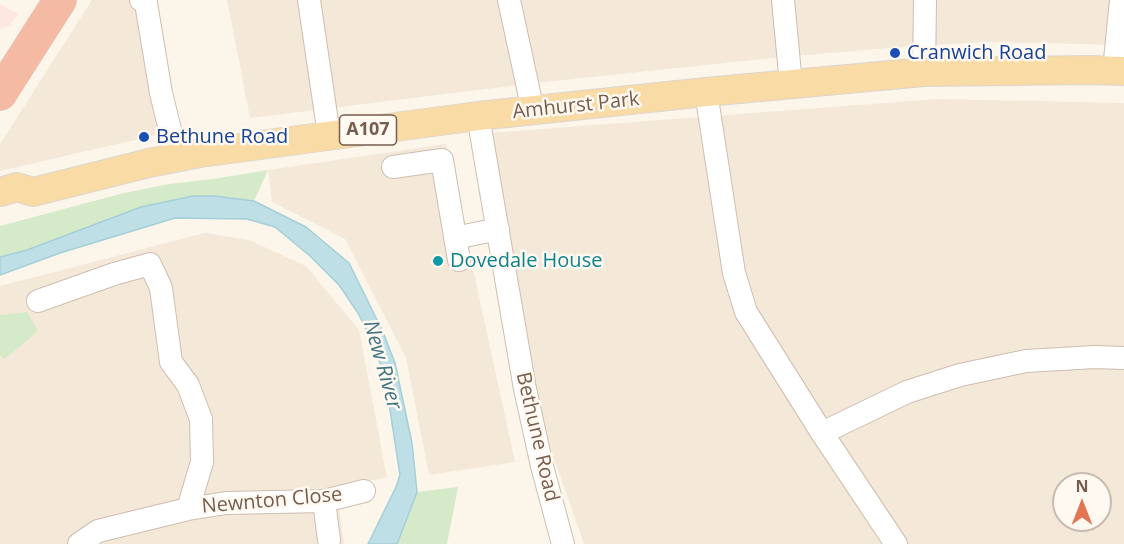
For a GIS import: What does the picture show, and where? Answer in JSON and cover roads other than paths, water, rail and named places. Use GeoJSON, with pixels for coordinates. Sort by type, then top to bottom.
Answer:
{"type":"FeatureCollection","features":[{"type":"Feature","properties":{"kind":"highway"},"geometry":{"type":"LineString","coordinates":[[4,80],[60,0]]}},
{"type":"Feature","properties":{"kind":"main road","name":"Amhurst Park"},"geometry":{"type":"LineString","coordinates":[[0,192],[17,188],[33,192],[177,158],[478,116],[924,72],[1119,71]]}},
{"type":"Feature","properties":{"kind":"main road","name":"Amhurst Park"},"geometry":{"type":"LineString","coordinates":[[0,212],[20,205],[33,192]]}},
{"type":"Feature","properties":{"kind":"street"},"geometry":{"type":"LineString","coordinates":[[141,0],[146,3],[161,93],[177,158]]}},
{"type":"Feature","properties":{"kind":"street"},"geometry":{"type":"LineString","coordinates":[[309,0],[329,135]]}},
{"type":"Feature","properties":{"kind":"street"},"geometry":{"type":"LineString","coordinates":[[509,0],[534,111]]}},
{"type":"Feature","properties":{"kind":"street"},"geometry":{"type":"LineString","coordinates":[[783,0],[791,84]]}},
{"type":"Feature","properties":{"kind":"street"},"geometry":{"type":"LineString","coordinates":[[924,72],[926,0]]}},
{"type":"Feature","properties":{"kind":"street"},"geometry":{"type":"LineString","coordinates":[[1119,71],[1121,0]]}},
{"type":"Feature","properties":{"kind":"street"},"geometry":{"type":"LineString","coordinates":[[706,92],[734,273],[746,312],[822,433],[896,544]]}},
{"type":"Feature","properties":{"kind":"street","name":"Bethune Road"},"geometry":{"type":"LineString","coordinates":[[478,116],[525,390],[563,544]]}},
{"type":"Feature","properties":{"kind":"street"},"geometry":{"type":"LineString","coordinates":[[393,167],[442,160],[457,249],[498,229]]}},
{"type":"Feature","properties":{"kind":"street"},"geometry":{"type":"LineString","coordinates":[[38,301],[150,264],[161,288],[171,362],[188,386],[201,418],[202,462],[188,509]]}},
{"type":"Feature","properties":{"kind":"street"},"geometry":{"type":"LineString","coordinates":[[822,433],[907,392],[960,375],[1026,360],[1124,358]]}},
{"type":"Feature","properties":{"kind":"street","name":"Newnton Close"},"geometry":{"type":"LineString","coordinates":[[79,544],[98,531],[188,509],[226,503],[324,501],[364,491]]}},
{"type":"Feature","properties":{"kind":"street"},"geometry":{"type":"LineString","coordinates":[[324,501],[329,540]]}},
{"type":"Feature","properties":{"kind":"water","name":"New River"},"geometry":{"type":"Polygon","coordinates":[[[193,196],[254,201],[306,227],[349,263],[383,332],[395,363],[412,443],[417,492],[397,544],[368,544],[400,475],[388,397],[372,341],[358,313],[339,285],[310,256],[275,227],[247,219],[175,218],[60,253],[0,275],[0,257],[27,250],[141,207],[193,196]]]}},
{"type":"Feature","properties":{"kind":"place","name":"Cranwich Road"},"geometry":{"type":"Point","coordinates":[895,53]}},
{"type":"Feature","properties":{"kind":"place","name":"Bethune Road"},"geometry":{"type":"Point","coordinates":[144,137]}},
{"type":"Feature","properties":{"kind":"place","name":"Dovedale House"},"geometry":{"type":"Point","coordinates":[438,261]}}]}
